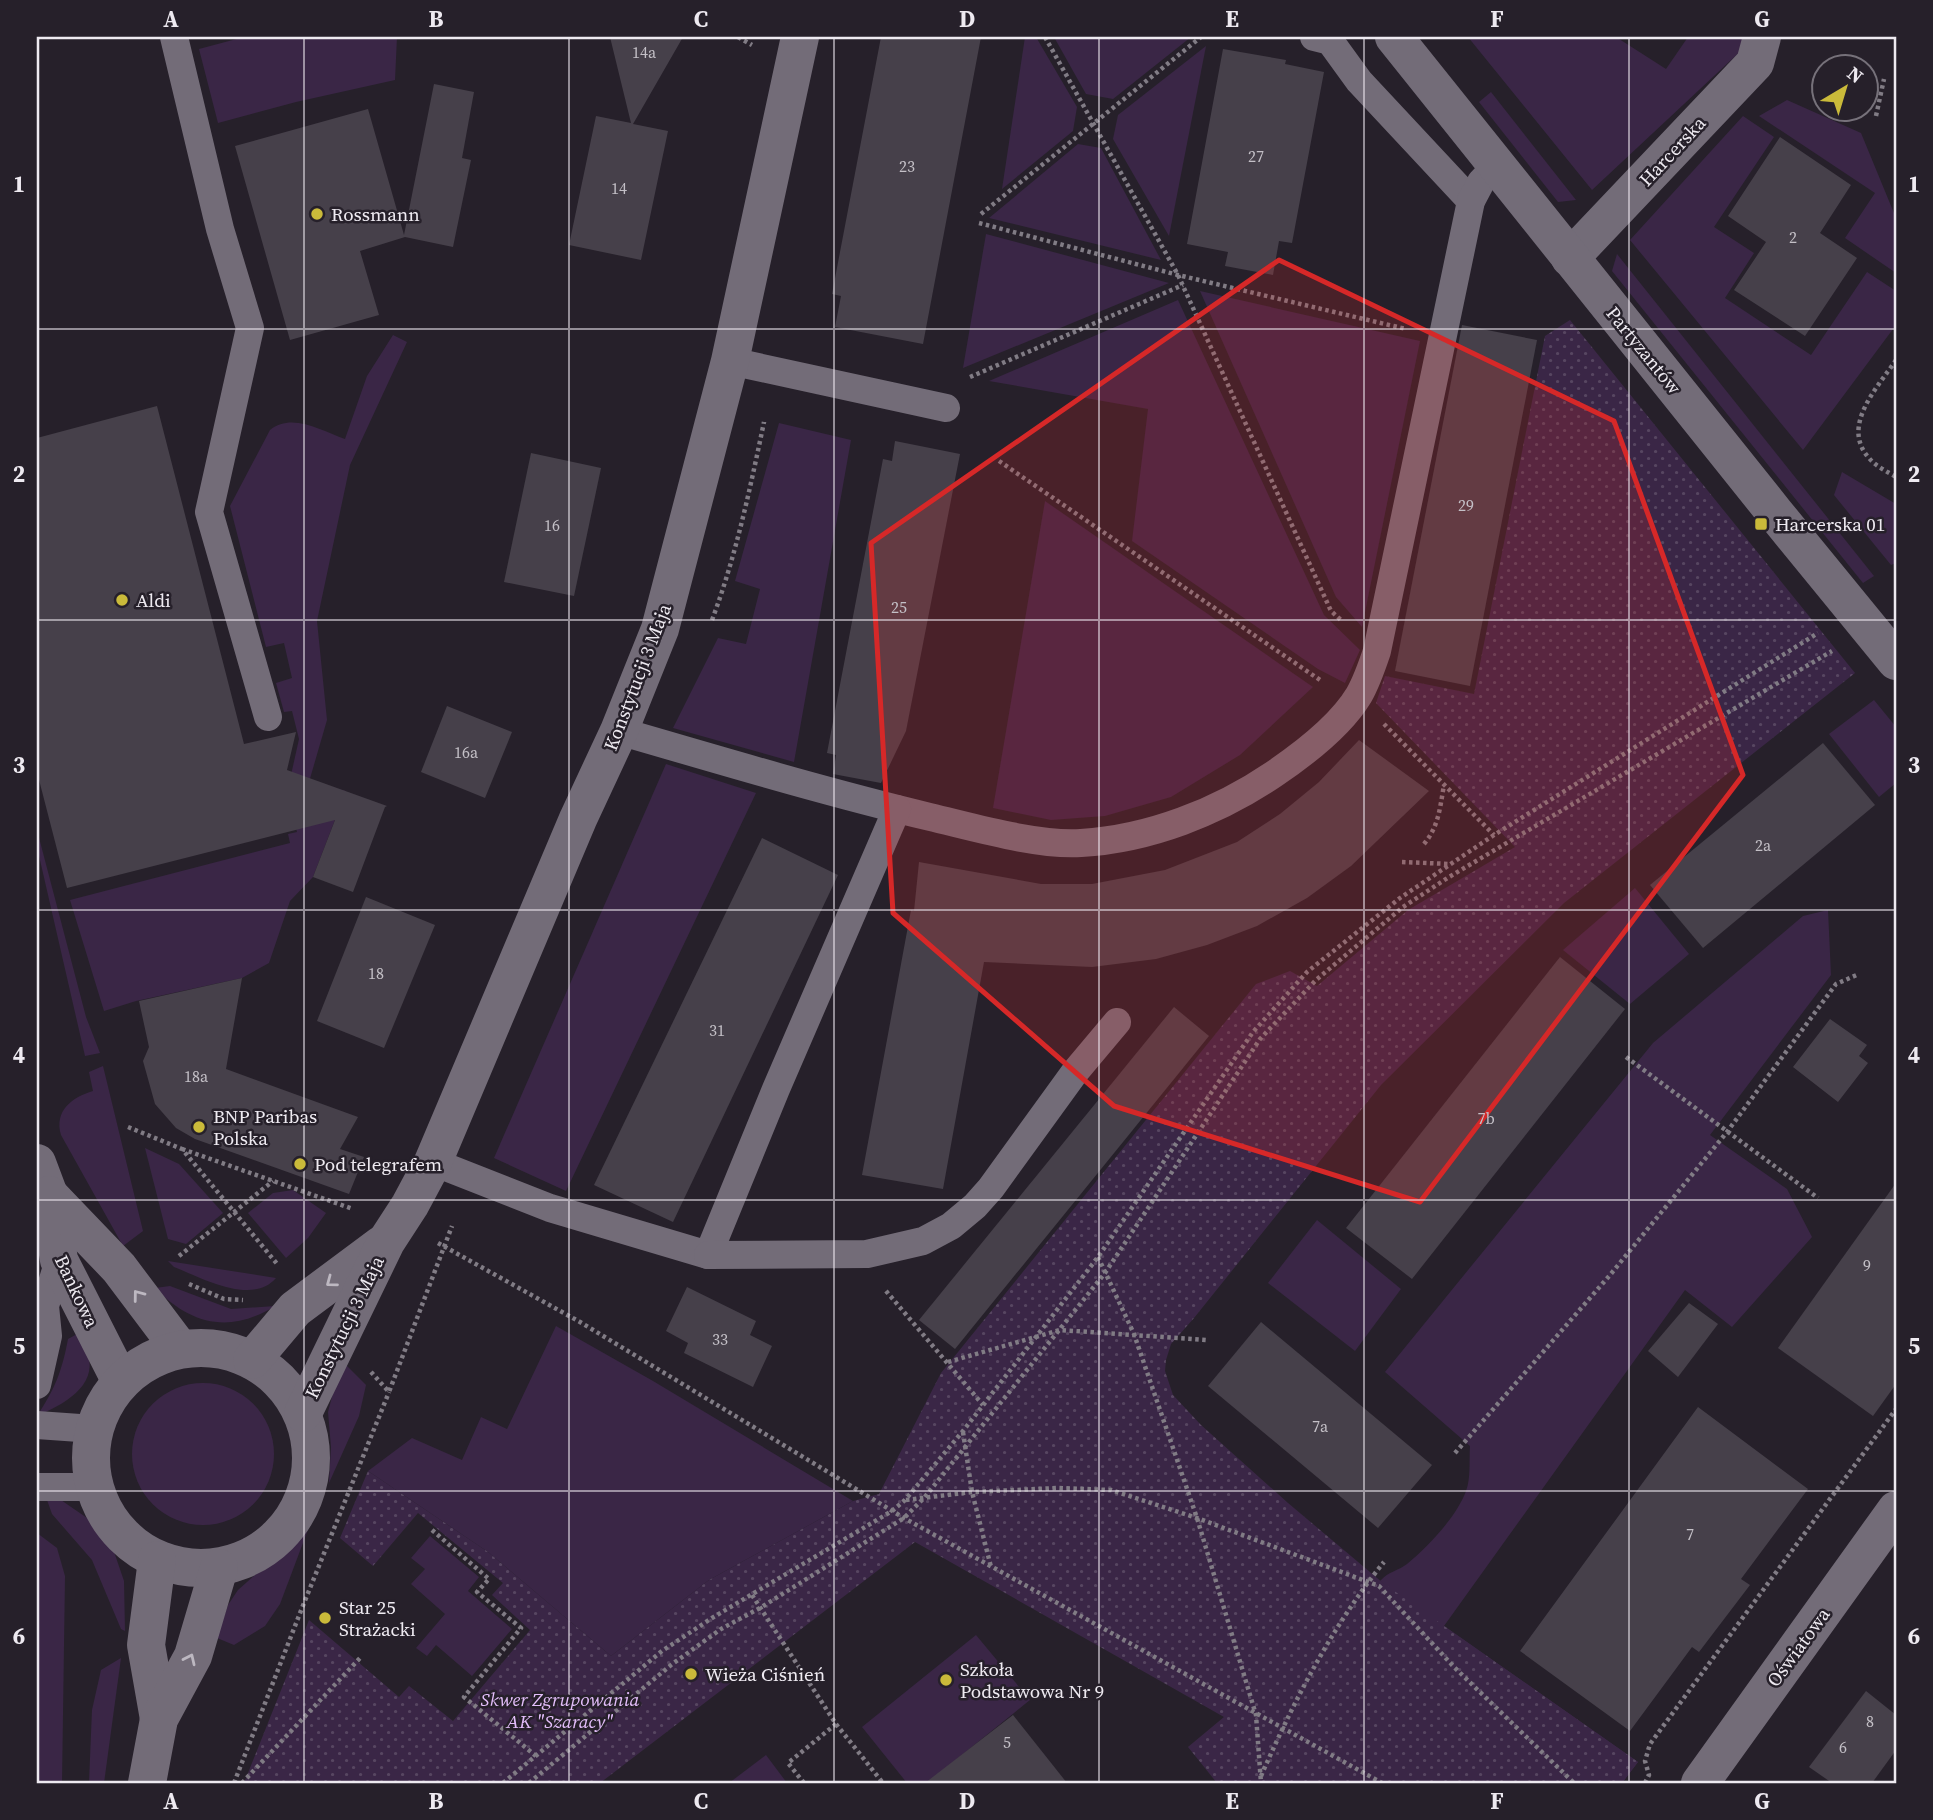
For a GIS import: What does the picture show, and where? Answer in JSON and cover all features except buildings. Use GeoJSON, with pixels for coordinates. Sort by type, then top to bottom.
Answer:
{"type":"FeatureCollection","features":[{"type":"Feature","properties":{"kind":"street","name":"Konstytucji 3 Maja"},"geometry":{"type":"LineString","coordinates":[[303,1413],[386,1242],[433,1162],[578,819],[619,731],[660,629],[730,361],[800,37]]}},
{"type":"Feature","properties":{"kind":"street","name":"Partyzantów"},"geometry":{"type":"LineString","coordinates":[[1394,37],[1896,661]]}},
{"type":"Feature","properties":{"kind":"street","name":"Harcerska"},"geometry":{"type":"LineString","coordinates":[[1570,258],[1755,63],[1762,37]]}},
{"type":"Feature","properties":{"kind":"street","name":"Bankowa"},"geometry":{"type":"LineString","coordinates":[[43,1179],[59,1260],[121,1382]]}},
{"type":"Feature","properties":{"kind":"street","name":"Bankowa"},"geometry":{"type":"LineString","coordinates":[[43,1179],[118,1268],[180,1349]]}},
{"type":"Feature","properties":{"kind":"street","name":"Konstytucji 3 Maja"},"geometry":{"type":"LineString","coordinates":[[252,1360],[295,1309],[386,1242]]}},
{"type":"Feature","properties":{"kind":"street"},"geometry":{"type":"LineString","coordinates":[[216,1348],[252,1360],[282,1382],[303,1413],[312,1445],[310,1479],[300,1511],[279,1538],[251,1557],[219,1568],[188,1568],[157,1560],[129,1542],[122,1534],[108,1517],[94,1487],[91,1458],[94,1429],[105,1404],[121,1382],[148,1361],[180,1349],[216,1348]]}},
{"type":"Feature","properties":{"kind":"street","name":"Oświatowa"},"geometry":{"type":"LineString","coordinates":[[1700,1783],[1896,1510]]}},
{"type":"Feature","properties":{"kind":"street"},"geometry":{"type":"LineString","coordinates":[[157,1560],[146,1646],[159,1719]]}},
{"type":"Feature","properties":{"kind":"street"},"geometry":{"type":"LineString","coordinates":[[147,1783],[159,1719],[193,1656],[219,1568]]}},
{"type":"Feature","properties":{"kind":"lane"},"geometry":{"type":"LineString","coordinates":[[174,37],[220,229],[250,328],[209,512],[268,716]]}},
{"type":"Feature","properties":{"kind":"lane"},"geometry":{"type":"LineString","coordinates":[[1314,37],[1330,41],[1359,82],[1471,201]]}},
{"type":"Feature","properties":{"kind":"lane"},"geometry":{"type":"LineString","coordinates":[[619,731],[897,809],[968,827],[1051,842],[1081,843],[1171,825],[1209,811],[1250,790],[1290,763],[1318,739],[1358,697],[1368,676],[1377,651],[1471,201],[1481,182],[1496,166]]}},
{"type":"Feature","properties":{"kind":"lane"},"geometry":{"type":"LineString","coordinates":[[730,361],[946,408]]}},
{"type":"Feature","properties":{"kind":"lane"},"geometry":{"type":"LineString","coordinates":[[708,1255],[776,1088],[897,809]]}},
{"type":"Feature","properties":{"kind":"lane"},"geometry":{"type":"LineString","coordinates":[[433,1162],[550,1209],[708,1255],[867,1254],[923,1241],[951,1226],[975,1206],[1075,1072],[1117,1022]]}},
{"type":"Feature","properties":{"kind":"lane"},"geometry":{"type":"LineString","coordinates":[[37,1385],[48,1336],[45,1306],[59,1260]]}},
{"type":"Feature","properties":{"kind":"lane"},"geometry":{"type":"LineString","coordinates":[[37,1425],[94,1429]]}},
{"type":"Feature","properties":{"kind":"lane"},"geometry":{"type":"LineString","coordinates":[[37,1487],[94,1487]]}},
{"type":"Feature","properties":{"kind":"path"},"geometry":{"type":"LineString","coordinates":[[738,37],[753,46],[755,37]]}},
{"type":"Feature","properties":{"kind":"path"},"geometry":{"type":"LineString","coordinates":[[1045,37],[1183,285],[1331,611],[1377,651]]}},
{"type":"Feature","properties":{"kind":"path"},"geometry":{"type":"LineString","coordinates":[[981,214],[1202,37]]}},
{"type":"Feature","properties":{"kind":"path"},"geometry":{"type":"LineString","coordinates":[[1881,93],[1884,79]]}},
{"type":"Feature","properties":{"kind":"path"},"geometry":{"type":"LineString","coordinates":[[979,223],[1178,275],[1443,337]]}},
{"type":"Feature","properties":{"kind":"path"},"geometry":{"type":"LineString","coordinates":[[962,381],[1183,285]]}},
{"type":"Feature","properties":{"kind":"path"},"geometry":{"type":"LineString","coordinates":[[1896,360],[1863,410],[1857,428],[1861,444],[1869,458],[1896,477]]}},
{"type":"Feature","properties":{"kind":"path"},"geometry":{"type":"LineString","coordinates":[[999,461],[1315,678],[1358,697],[1494,835]]}},
{"type":"Feature","properties":{"kind":"path"},"geometry":{"type":"LineString","coordinates":[[503,1783],[662,1651],[892,1511],[905,1500],[963,1431],[1098,1257],[1253,1032],[1307,972],[1400,898],[1494,835],[1863,620]]}},
{"type":"Feature","properties":{"kind":"path"},"geometry":{"type":"LineString","coordinates":[[529,1783],[671,1665],[721,1629],[761,1608],[904,1518],[1105,1273],[1260,1039],[1316,980],[1403,907],[1863,620]]}},
{"type":"Feature","properties":{"kind":"path"},"geometry":{"type":"LineString","coordinates":[[1424,844],[1434,833],[1438,822],[1444,785]]}},
{"type":"Feature","properties":{"kind":"path"},"geometry":{"type":"LineString","coordinates":[[1402,862],[1451,864]]}},
{"type":"Feature","properties":{"kind":"path"},"geometry":{"type":"LineString","coordinates":[[1455,1453],[1609,1275],[1727,1132],[1836,984],[1859,974]]}},
{"type":"Feature","properties":{"kind":"path"},"geometry":{"type":"LineString","coordinates":[[1626,1057],[1818,1198]]}},
{"type":"Feature","properties":{"kind":"path"},"geometry":{"type":"LineString","coordinates":[[128,1126],[182,1149],[353,1209]]}},
{"type":"Feature","properties":{"kind":"path"},"geometry":{"type":"LineString","coordinates":[[182,1149],[287,1275]]}},
{"type":"Feature","properties":{"kind":"path"},"geometry":{"type":"LineString","coordinates":[[179,1255],[273,1181]]}},
{"type":"Feature","properties":{"kind":"path"},"geometry":{"type":"LineString","coordinates":[[348,1217],[361,1200]]}},
{"type":"Feature","properties":{"kind":"path"},"geometry":{"type":"LineString","coordinates":[[433,1241],[580,1322],[904,1518],[1382,1783]]}},
{"type":"Feature","properties":{"kind":"path"},"geometry":{"type":"LineString","coordinates":[[867,1254],[892,1300],[983,1405]]}},
{"type":"Feature","properties":{"kind":"path"},"geometry":{"type":"LineString","coordinates":[[1098,1257],[1135,1334],[1197,1518],[1256,1715],[1261,1783]]}},
{"type":"Feature","properties":{"kind":"path"},"geometry":{"type":"LineString","coordinates":[[186,1283],[224,1299],[245,1300]]}},
{"type":"Feature","properties":{"kind":"path"},"geometry":{"type":"LineString","coordinates":[[948,1362],[1060,1330],[1206,1340]]}},
{"type":"Feature","properties":{"kind":"path"},"geometry":{"type":"LineString","coordinates":[[234,1783],[389,1392]]}},
{"type":"Feature","properties":{"kind":"path"},"geometry":{"type":"LineString","coordinates":[[1645,1783],[1649,1775],[1645,1760],[1650,1744],[1896,1409]]}},
{"type":"Feature","properties":{"kind":"path"},"geometry":{"type":"LineString","coordinates":[[963,1431],[972,1492],[991,1567]]}},
{"type":"Feature","properties":{"kind":"path"},"geometry":{"type":"LineString","coordinates":[[905,1500],[972,1492],[1058,1488],[1111,1490],[1197,1518],[1379,1586],[1454,1667],[1574,1783]]}},
{"type":"Feature","properties":{"kind":"path"},"geometry":{"type":"LineString","coordinates":[[432,1530],[489,1579],[477,1592],[521,1628],[464,1697],[536,1756]]}},
{"type":"Feature","properties":{"kind":"path"},"geometry":{"type":"LineString","coordinates":[[1260,1776],[1320,1656],[1367,1582],[1384,1562]]}},
{"type":"Feature","properties":{"kind":"path"},"geometry":{"type":"LineString","coordinates":[[752,1594],[836,1724],[883,1783]]}},
{"type":"Feature","properties":{"kind":"path"},"geometry":{"type":"LineString","coordinates":[[242,1783],[361,1657]]}},
{"type":"Feature","properties":{"kind":"path"},"geometry":{"type":"LineString","coordinates":[[804,1783],[789,1763],[836,1724]]}},
{"type":"Feature","properties":{"kind":"highlighted area"},"geometry":{"type":"Polygon","coordinates":[[[1279,260],[1614,421],[1743,775],[1420,1202],[1114,1106],[893,913],[871,543],[1279,260]]]}},
{"type":"Feature","properties":{"kind":"green space"},"geometry":{"type":"Polygon","coordinates":[[[244,37],[397,37],[395,80],[218,123],[199,49],[244,37]]]}},
{"type":"Feature","properties":{"kind":"green space"},"geometry":{"type":"Polygon","coordinates":[[[1025,37],[1036,37],[1077,107],[1073,131],[1002,189],[1025,37]]]}},
{"type":"Feature","properties":{"kind":"green space"},"geometry":{"type":"Polygon","coordinates":[[[1054,37],[1191,37],[1113,99],[1086,94],[1054,37]]]}},
{"type":"Feature","properties":{"kind":"green space"},"geometry":{"type":"Polygon","coordinates":[[[1468,37],[1616,37],[1666,69],[1688,37],[1748,37],[1745,47],[1592,190],[1468,37]]]}},
{"type":"Feature","properties":{"kind":"green space"},"geometry":{"type":"Polygon","coordinates":[[[1206,46],[1169,236],[1113,139],[1118,115],[1206,46]]]}},
{"type":"Feature","properties":{"kind":"green space"},"geometry":{"type":"Polygon","coordinates":[[[1491,92],[1576,200],[1558,202],[1479,102],[1491,92]]]}},
{"type":"Feature","properties":{"kind":"green space"},"geometry":{"type":"Polygon","coordinates":[[[1787,100],[1811,111],[1811,122],[1836,122],[1861,133],[1896,218],[1896,273],[1845,238],[1875,193],[1759,116],[1787,100]]]}},
{"type":"Feature","properties":{"kind":"green space"},"geometry":{"type":"Polygon","coordinates":[[[1743,116],[1774,137],[1714,227],[1754,253],[1725,298],[1811,355],[1867,272],[1896,291],[1896,325],[1803,450],[1630,240],[1743,116]]]}},
{"type":"Feature","properties":{"kind":"green space"},"geometry":{"type":"Polygon","coordinates":[[[1078,144],[1101,148],[1161,260],[989,218],[1078,144]]]}},
{"type":"Feature","properties":{"kind":"green space"},"geometry":{"type":"Polygon","coordinates":[[[986,234],[1169,283],[963,368],[986,234]]]}},
{"type":"Feature","properties":{"kind":"green space"},"geometry":{"type":"Polygon","coordinates":[[[1617,254],[1874,576],[1863,583],[1612,271],[1617,254]]]}},
{"type":"Feature","properties":{"kind":"green space"},"geometry":{"type":"Polygon","coordinates":[[[1200,291],[1420,341],[1362,627],[1336,597],[1200,291]]]}},
{"type":"Feature","properties":{"kind":"green space"},"geometry":{"type":"Polygon","coordinates":[[[1178,300],[1324,615],[1360,650],[1345,683],[1318,669],[1132,541],[1148,409],[989,381],[1178,300]]]}},
{"type":"Feature","properties":{"kind":"green space","name":"Skwer Zgrupowania AK \"Szaracy\""},"geometry":{"type":"Polygon","coordinates":[[[1570,320],[1855,673],[1564,903],[1381,1085],[1171,1344],[1165,1371],[1173,1395],[1201,1425],[1383,1583],[1638,1762],[1622,1783],[1217,1783],[1188,1747],[1224,1717],[915,1542],[600,1783],[244,1783],[309,1620],[399,1697],[409,1686],[453,1721],[530,1630],[492,1595],[503,1583],[418,1513],[373,1566],[340,1538],[368,1471],[488,1552],[611,1656],[709,1580],[853,1501],[879,1494],[941,1373],[1256,984],[1290,971],[1317,986],[1408,910],[1515,847],[1376,703],[1385,676],[1474,694],[1545,336],[1570,320]]]}},
{"type":"Feature","properties":{"kind":"green space"},"geometry":{"type":"Polygon","coordinates":[[[393,335],[407,342],[350,465],[317,621],[327,720],[309,782],[346,791],[313,877],[290,901],[269,963],[242,978],[136,1001],[104,1011],[70,900],[290,843],[288,834],[297,832],[287,793],[299,739],[292,711],[284,712],[276,683],[292,678],[284,643],[266,647],[230,506],[270,430],[279,425],[297,423],[345,439],[367,376],[393,335]]]}},
{"type":"Feature","properties":{"kind":"green space"},"geometry":{"type":"Polygon","coordinates":[[[779,423],[851,440],[794,762],[673,728],[718,638],[746,644],[760,589],[735,581],[779,423]]]}},
{"type":"Feature","properties":{"kind":"green space"},"geometry":{"type":"Polygon","coordinates":[[[1842,472],[1896,504],[1896,563],[1891,565],[1834,495],[1842,472]]]}},
{"type":"Feature","properties":{"kind":"green space"},"geometry":{"type":"Polygon","coordinates":[[[1045,501],[1313,687],[1240,755],[1171,797],[1105,816],[1051,820],[993,808],[1045,501]]]}},
{"type":"Feature","properties":{"kind":"green space"},"geometry":{"type":"Polygon","coordinates":[[[1874,700],[1896,727],[1896,783],[1879,797],[1829,734],[1874,700]]]}},
{"type":"Feature","properties":{"kind":"green space"},"geometry":{"type":"Polygon","coordinates":[[[666,764],[756,793],[566,1191],[494,1158],[666,764]]]}},
{"type":"Feature","properties":{"kind":"green space"},"geometry":{"type":"Polygon","coordinates":[[[37,830],[86,1017],[100,1053],[85,1056],[37,847],[37,830]]]}},
{"type":"Feature","properties":{"kind":"green space"},"geometry":{"type":"Polygon","coordinates":[[[1635,888],[1689,954],[1630,1004],[1563,950],[1635,888]]]}},
{"type":"Feature","properties":{"kind":"green space"},"geometry":{"type":"Polygon","coordinates":[[[1828,910],[1831,975],[1710,1135],[1787,1189],[1812,1237],[1732,1327],[1685,1290],[1444,1626],[1638,1762],[1622,1783],[1380,1581],[1415,1557],[1449,1521],[1462,1501],[1470,1469],[1470,1446],[1385,1372],[1653,1043],[1803,916],[1828,910]]]}},
{"type":"Feature","properties":{"kind":"green space"},"geometry":{"type":"Polygon","coordinates":[[[103,1066],[143,1231],[123,1246],[61,1135],[60,1126],[66,1106],[93,1091],[89,1072],[103,1066]]]}},
{"type":"Feature","properties":{"kind":"green space"},"geometry":{"type":"Polygon","coordinates":[[[145,1148],[179,1164],[223,1213],[186,1244],[168,1239],[145,1148]]]}},
{"type":"Feature","properties":{"kind":"green space"},"geometry":{"type":"Polygon","coordinates":[[[293,1190],[326,1213],[308,1238],[286,1258],[248,1213],[273,1193],[293,1190]]]}},
{"type":"Feature","properties":{"kind":"green space"},"geometry":{"type":"Polygon","coordinates":[[[1317,1220],[1401,1289],[1355,1351],[1268,1283],[1317,1220]]]}},
{"type":"Feature","properties":{"kind":"green space"},"geometry":{"type":"Polygon","coordinates":[[[168,1261],[276,1278],[266,1286],[241,1290],[198,1277],[174,1267],[168,1261]]]}},
{"type":"Feature","properties":{"kind":"green space"},"geometry":{"type":"Polygon","coordinates":[[[170,1286],[231,1309],[275,1306],[242,1320],[212,1321],[183,1310],[155,1288],[170,1286]]]}},
{"type":"Feature","properties":{"kind":"green space"},"geometry":{"type":"Polygon","coordinates":[[[556,1326],[853,1501],[709,1580],[611,1656],[488,1552],[368,1471],[412,1438],[462,1460],[481,1417],[507,1429],[556,1326]]]}},
{"type":"Feature","properties":{"kind":"green space"},"geometry":{"type":"Polygon","coordinates":[[[79,1333],[88,1354],[88,1376],[76,1393],[37,1416],[57,1379],[68,1339],[79,1333]]]}},
{"type":"Feature","properties":{"kind":"green space"},"geometry":{"type":"Polygon","coordinates":[[[345,1364],[366,1385],[359,1416],[329,1483],[331,1447],[328,1412],[338,1374],[345,1364]]]}},
{"type":"Feature","properties":{"kind":"green space"},"geometry":{"type":"Polygon","coordinates":[[[203,1383],[230,1388],[253,1404],[269,1427],[274,1454],[269,1481],[253,1504],[230,1520],[203,1525],[176,1520],[153,1504],[137,1481],[132,1454],[137,1427],[153,1404],[176,1388],[203,1383]]]}},
{"type":"Feature","properties":{"kind":"green space"},"geometry":{"type":"Polygon","coordinates":[[[58,1498],[109,1537],[124,1581],[125,1631],[121,1629],[92,1560],[52,1514],[47,1500],[58,1498]]]}},
{"type":"Feature","properties":{"kind":"green space"},"geometry":{"type":"Polygon","coordinates":[[[309,1527],[280,1604],[265,1626],[234,1645],[217,1638],[228,1605],[238,1590],[309,1527]]]}},
{"type":"Feature","properties":{"kind":"green space"},"geometry":{"type":"Polygon","coordinates":[[[37,1533],[57,1548],[65,1576],[62,1783],[37,1783],[37,1533]]]}},
{"type":"Feature","properties":{"kind":"green space"},"geometry":{"type":"Polygon","coordinates":[[[430,1536],[479,1577],[468,1591],[512,1629],[472,1676],[436,1645],[427,1656],[416,1648],[445,1614],[411,1584],[425,1569],[411,1558],[430,1536]]]}},
{"type":"Feature","properties":{"kind":"green space"},"geometry":{"type":"Polygon","coordinates":[[[976,1635],[1030,1700],[927,1783],[907,1783],[862,1727],[976,1635]]]}},
{"type":"Feature","properties":{"kind":"green space"},"geometry":{"type":"Polygon","coordinates":[[[121,1658],[104,1783],[89,1783],[92,1710],[101,1670],[121,1658]]]}},
{"type":"Feature","properties":{"kind":"green space"},"geometry":{"type":"Polygon","coordinates":[[[766,1755],[787,1783],[729,1783],[766,1755]]]}},
{"type":"Feature","properties":{"kind":"place","name":"Rossmann"},"geometry":{"type":"Point","coordinates":[317,214]}},
{"type":"Feature","properties":{"kind":"place","name":"Harcerska 01"},"geometry":{"type":"Point","coordinates":[1761,524]}},
{"type":"Feature","properties":{"kind":"place","name":"Aldi"},"geometry":{"type":"Point","coordinates":[122,600]}},
{"type":"Feature","properties":{"kind":"place","name":"BNP Paribas Polska"},"geometry":{"type":"Point","coordinates":[199,1127]}},
{"type":"Feature","properties":{"kind":"place","name":"Pod telegrafem"},"geometry":{"type":"Point","coordinates":[300,1164]}},
{"type":"Feature","properties":{"kind":"place","name":"Star 25 Strażacki"},"geometry":{"type":"Point","coordinates":[325,1618]}},
{"type":"Feature","properties":{"kind":"place","name":"Wieża Ciśnień"},"geometry":{"type":"Point","coordinates":[691,1674]}},
{"type":"Feature","properties":{"kind":"place","name":"Szkoła Podstawowa Nr 9"},"geometry":{"type":"Point","coordinates":[946,1680]}}]}
